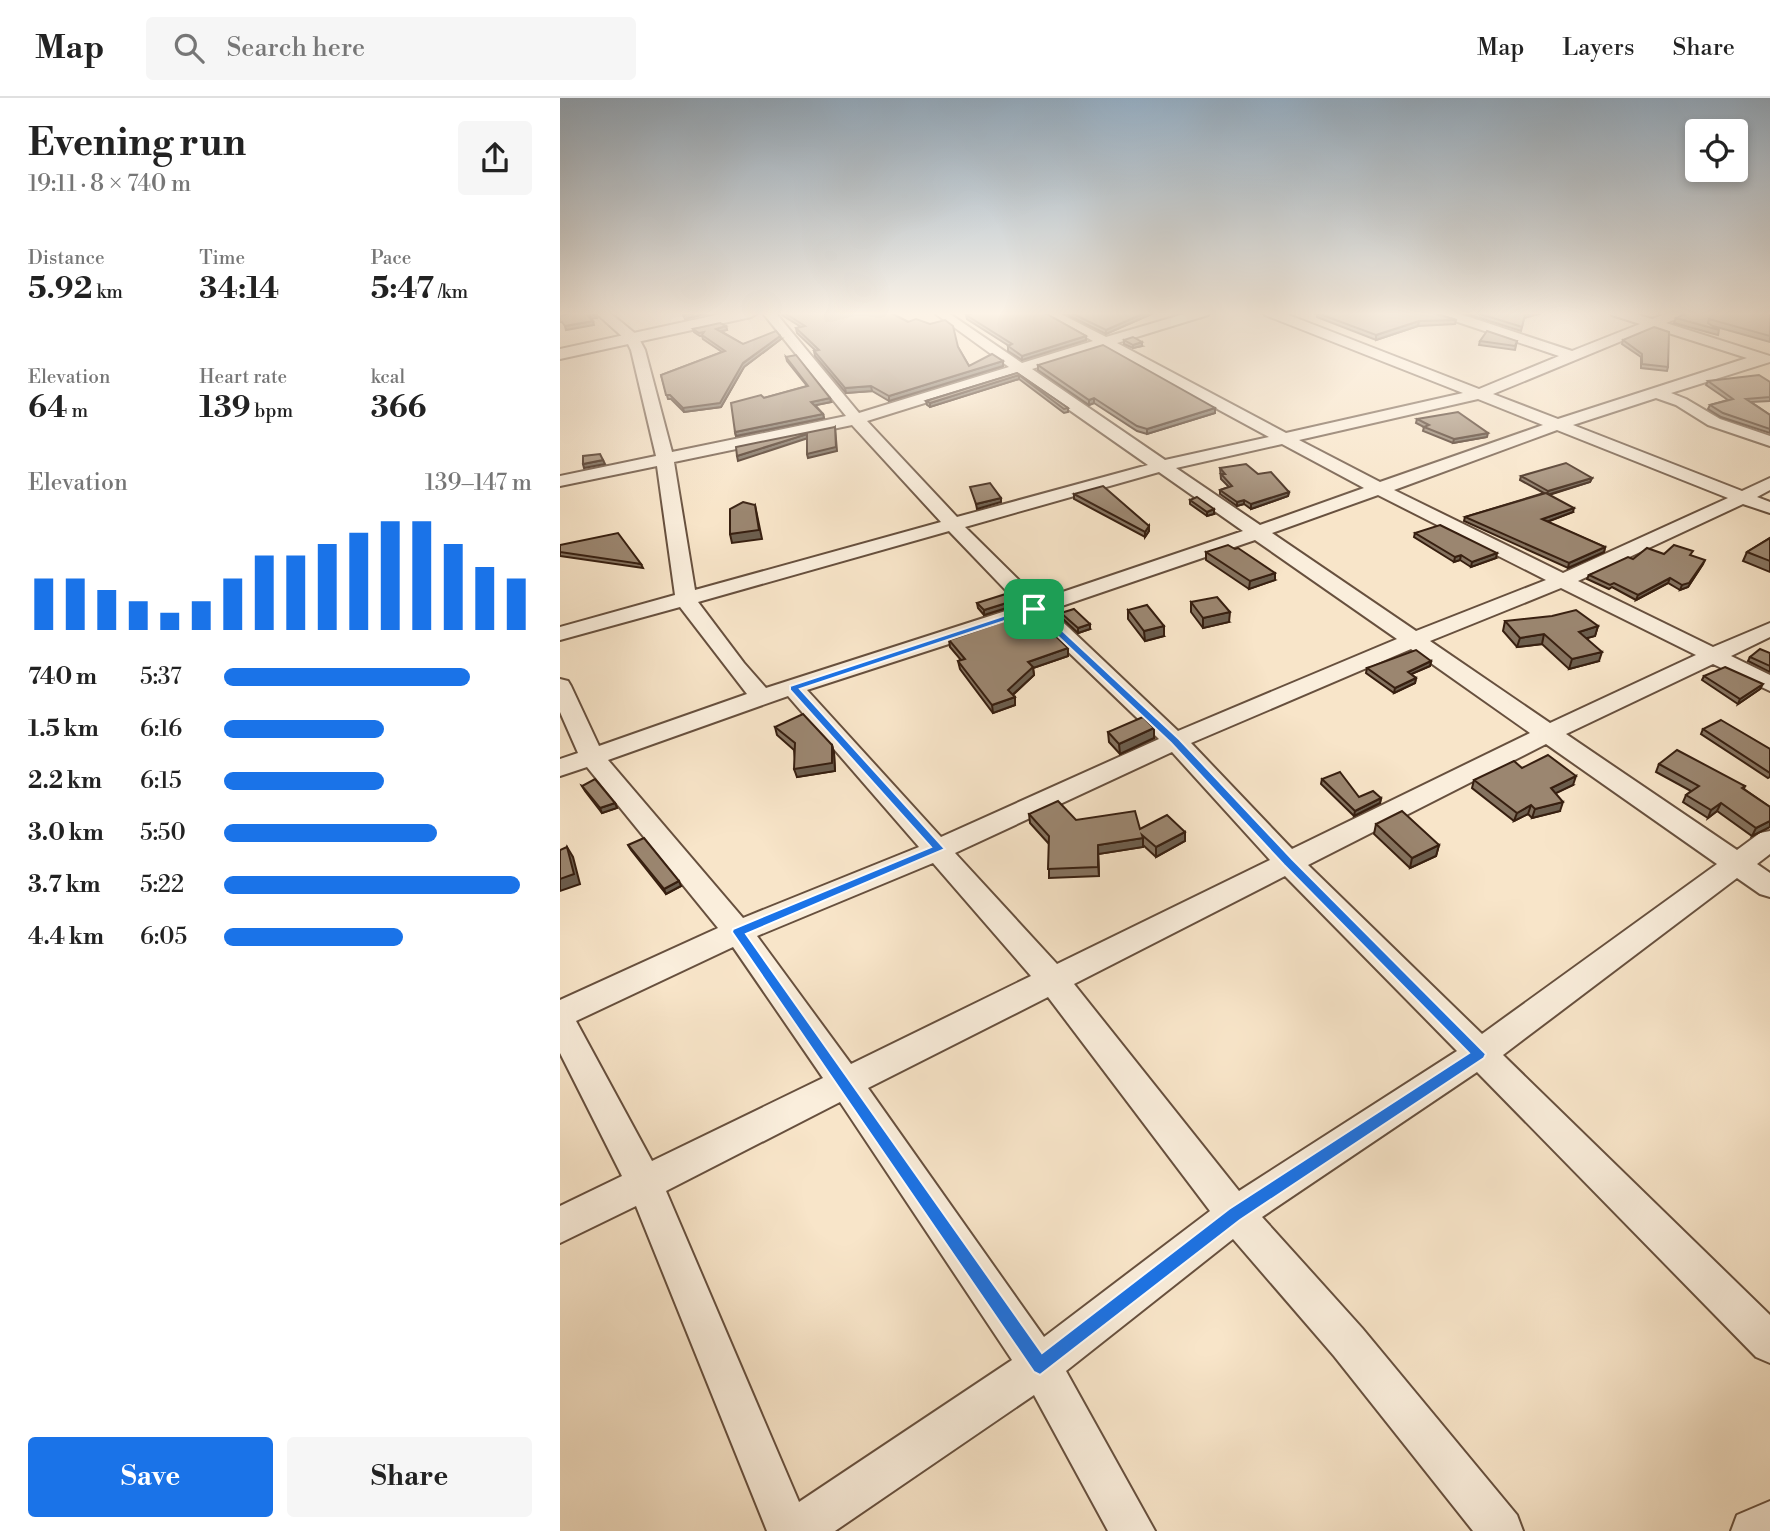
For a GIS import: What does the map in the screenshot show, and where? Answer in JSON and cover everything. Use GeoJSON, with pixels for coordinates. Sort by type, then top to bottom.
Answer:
{"type":"FeatureCollection","features":[{"type":"Feature","properties":{"kind":"street"},"geometry":{"type":"LineString","coordinates":[[644,379],[664,459],[686,600],[736,668],[762,697]]}},
{"type":"Feature","properties":{"kind":"street"},"geometry":{"type":"LineString","coordinates":[[823,379],[953,526],[1034,609],[1175,741],[1288,862],[1770,1343]]}},
{"type":"Feature","properties":{"kind":"street"},"geometry":{"type":"LineString","coordinates":[[560,481],[856,419],[988,379]]}},
{"type":"Feature","properties":{"kind":"street"},"geometry":{"type":"LineString","coordinates":[[1035,379],[1770,887]]}},
{"type":"Feature","properties":{"kind":"street"},"geometry":{"type":"LineString","coordinates":[[1173,379],[1377,488],[1770,684]]}},
{"type":"Feature","properties":{"kind":"street"},"geometry":{"type":"LineString","coordinates":[[1440,379],[1770,508]]}},
{"type":"Feature","properties":{"kind":"street"},"geometry":{"type":"LineString","coordinates":[[560,634],[1162,466],[1479,394],[1514,379]]}},
{"type":"Feature","properties":{"kind":"street"},"geometry":{"type":"LineString","coordinates":[[560,768],[762,697],[1034,609],[1256,533],[1557,425],[1702,379]]}},
{"type":"Feature","properties":{"kind":"street"},"geometry":{"type":"LineString","coordinates":[[1657,393],[1681,402],[1714,422],[1770,441]]}},
{"type":"Feature","properties":{"kind":"street"},"geometry":{"type":"LineString","coordinates":[[560,1014],[738,932],[939,849],[1175,741],[1563,580],[1744,498],[1770,483]]}},
{"type":"Feature","properties":{"kind":"street"},"geometry":{"type":"LineString","coordinates":[[560,1225],[1549,733],[1770,629]]}},
{"type":"Feature","properties":{"kind":"street"},"geometry":{"type":"LineString","coordinates":[[560,686],[592,757],[738,932],[845,1082],[1040,1366],[1133,1531]]}},
{"type":"Feature","properties":{"kind":"street"},"geometry":{"type":"LineString","coordinates":[[793,688],[1053,980],[1235,1214],[1348,1342],[1501,1531]]}},
{"type":"Feature","properties":{"kind":"street"},"geometry":{"type":"LineString","coordinates":[[796,1531],[1040,1366],[1235,1214],[1479,1054],[1770,840]]}},
{"type":"Feature","properties":{"kind":"street"},"geometry":{"type":"LineString","coordinates":[[560,1022],[645,1184],[789,1531]]}},
{"type":"Feature","properties":{"kind":"street"},"geometry":{"type":"LineString","coordinates":[[1753,1531],[1770,1523]]}},
{"type":"Feature","properties":{"kind":"building"},"geometry":{"type":"Polygon","coordinates":[[[662,379],[734,379],[720,403],[683,408],[670,395],[666,395],[662,379]]]}},
{"type":"Feature","properties":{"kind":"building"},"geometry":{"type":"Polygon","coordinates":[[[803,379],[815,379],[830,398],[811,402],[823,414],[735,432],[731,403],[761,395],[764,398],[808,386],[803,379]]]}},
{"type":"Feature","properties":{"kind":"building"},"geometry":{"type":"Polygon","coordinates":[[[837,379],[945,379],[889,396],[871,386],[845,388],[837,379]]]}},
{"type":"Feature","properties":{"kind":"building"},"geometry":{"type":"Polygon","coordinates":[[[998,379],[1007,379],[930,403],[926,401],[998,379]]]}},
{"type":"Feature","properties":{"kind":"building"},"geometry":{"type":"Polygon","coordinates":[[[1024,379],[1068,408],[1064,409],[1024,379]]]}},
{"type":"Feature","properties":{"kind":"building"},"geometry":{"type":"Polygon","coordinates":[[[1058,379],[1163,379],[1215,408],[1147,429],[1137,426],[1094,398],[1089,400],[1058,379]]]}},
{"type":"Feature","properties":{"kind":"building"},"geometry":{"type":"Polygon","coordinates":[[[1765,379],[1770,382],[1770,397],[1746,399],[1770,415],[1770,429],[1723,413],[1710,405],[1733,399],[1708,381],[1765,379]]]}},
{"type":"Feature","properties":{"kind":"building"},"geometry":{"type":"Polygon","coordinates":[[[1458,412],[1488,433],[1454,439],[1424,427],[1429,425],[1417,419],[1458,412]]]}},
{"type":"Feature","properties":{"kind":"building"},"geometry":{"type":"Polygon","coordinates":[[[835,427],[836,447],[807,454],[807,434],[737,456],[736,447],[835,427]]]}},
{"type":"Feature","properties":{"kind":"building"},"geometry":{"type":"Polygon","coordinates":[[[600,454],[603,460],[583,464],[583,456],[600,454]]]}},
{"type":"Feature","properties":{"kind":"building"},"geometry":{"type":"Polygon","coordinates":[[[1566,463],[1592,478],[1548,491],[1521,476],[1566,463]]]}},
{"type":"Feature","properties":{"kind":"building"},"geometry":{"type":"Polygon","coordinates":[[[1246,464],[1258,474],[1271,472],[1289,492],[1251,504],[1244,500],[1237,502],[1220,490],[1232,486],[1221,474],[1225,474],[1220,468],[1246,464]]]}},
{"type":"Feature","properties":{"kind":"building"},"geometry":{"type":"Polygon","coordinates":[[[990,483],[1001,498],[976,504],[970,487],[990,483]]]}},
{"type":"Feature","properties":{"kind":"building"},"geometry":{"type":"Polygon","coordinates":[[[1103,486],[1149,526],[1145,532],[1074,494],[1103,486]]]}},
{"type":"Feature","properties":{"kind":"building"},"geometry":{"type":"Polygon","coordinates":[[[1546,493],[1574,508],[1542,519],[1605,547],[1569,563],[1465,517],[1546,493]]]}},
{"type":"Feature","properties":{"kind":"building"},"geometry":{"type":"Polygon","coordinates":[[[1197,497],[1214,509],[1207,512],[1190,500],[1197,497]]]}},
{"type":"Feature","properties":{"kind":"building"},"geometry":{"type":"Polygon","coordinates":[[[743,502],[755,505],[759,530],[730,534],[730,509],[743,502]]]}},
{"type":"Feature","properties":{"kind":"building"},"geometry":{"type":"Polygon","coordinates":[[[1440,525],[1497,553],[1472,562],[1461,555],[1455,557],[1415,533],[1440,525]]]}},
{"type":"Feature","properties":{"kind":"building"},"geometry":{"type":"Polygon","coordinates":[[[618,533],[641,564],[560,552],[560,545],[618,533]]]}},
{"type":"Feature","properties":{"kind":"building"},"geometry":{"type":"Polygon","coordinates":[[[1770,538],[1770,561],[1747,552],[1770,538]]]}},
{"type":"Feature","properties":{"kind":"building"},"geometry":{"type":"Polygon","coordinates":[[[1228,545],[1238,548],[1275,573],[1250,581],[1206,552],[1228,545]]]}},
{"type":"Feature","properties":{"kind":"building"},"geometry":{"type":"Polygon","coordinates":[[[1674,545],[1693,551],[1690,555],[1705,560],[1689,583],[1682,585],[1670,578],[1638,595],[1589,575],[1628,557],[1633,559],[1647,548],[1664,554],[1674,545]]]}},
{"type":"Feature","properties":{"kind":"building"},"geometry":{"type":"Polygon","coordinates":[[[1009,593],[1016,600],[984,610],[977,603],[1009,593]]]}},
{"type":"Feature","properties":{"kind":"building"},"geometry":{"type":"Polygon","coordinates":[[[1217,597],[1230,612],[1203,618],[1191,602],[1217,597]]]}},
{"type":"Feature","properties":{"kind":"building"},"geometry":{"type":"Polygon","coordinates":[[[1147,605],[1164,626],[1144,631],[1128,610],[1147,605]]]}},
{"type":"Feature","properties":{"kind":"building"},"geometry":{"type":"Polygon","coordinates":[[[1074,609],[1090,624],[1078,628],[1061,613],[1074,609]]]}},
{"type":"Feature","properties":{"kind":"building"},"geometry":{"type":"Polygon","coordinates":[[[1576,610],[1598,626],[1579,632],[1602,652],[1572,659],[1544,634],[1520,638],[1505,621],[1552,616],[1576,610]]]}},
{"type":"Feature","properties":{"kind":"building"},"geometry":{"type":"Polygon","coordinates":[[[1031,612],[1068,648],[1028,662],[1033,667],[1008,690],[1015,697],[992,705],[958,661],[965,659],[949,640],[1031,612]]]}},
{"type":"Feature","properties":{"kind":"building"},"geometry":{"type":"Polygon","coordinates":[[[1760,649],[1770,653],[1770,666],[1750,657],[1760,649]]]}},
{"type":"Feature","properties":{"kind":"building"},"geometry":{"type":"Polygon","coordinates":[[[1416,650],[1431,661],[1408,672],[1416,678],[1395,688],[1367,668],[1416,650]]]}},
{"type":"Feature","properties":{"kind":"building"},"geometry":{"type":"Polygon","coordinates":[[[1725,667],[1763,684],[1740,699],[1704,676],[1725,667]]]}},
{"type":"Feature","properties":{"kind":"building"},"geometry":{"type":"Polygon","coordinates":[[[803,714],[832,745],[832,763],[794,769],[795,743],[775,727],[803,714]]]}},
{"type":"Feature","properties":{"kind":"building"},"geometry":{"type":"Polygon","coordinates":[[[1143,717],[1154,728],[1119,744],[1108,732],[1143,717]]]}},
{"type":"Feature","properties":{"kind":"building"},"geometry":{"type":"Polygon","coordinates":[[[1721,720],[1770,749],[1770,773],[1703,729],[1721,720]]]}},
{"type":"Feature","properties":{"kind":"building"},"geometry":{"type":"Polygon","coordinates":[[[1677,750],[1745,786],[1742,788],[1770,807],[1770,821],[1756,828],[1721,803],[1711,810],[1686,795],[1699,786],[1659,764],[1677,750]]]}},
{"type":"Feature","properties":{"kind":"building"},"geometry":{"type":"Polygon","coordinates":[[[1548,755],[1576,776],[1551,788],[1563,802],[1535,809],[1531,805],[1517,813],[1474,780],[1514,761],[1522,768],[1548,755]]]}},
{"type":"Feature","properties":{"kind":"building"},"geometry":{"type":"Polygon","coordinates":[[[1340,772],[1359,797],[1373,791],[1381,798],[1355,811],[1322,779],[1340,772]]]}},
{"type":"Feature","properties":{"kind":"building"},"geometry":{"type":"Polygon","coordinates":[[[595,779],[615,803],[600,808],[582,786],[595,779]]]}},
{"type":"Feature","properties":{"kind":"building"},"geometry":{"type":"Polygon","coordinates":[[[1058,801],[1076,820],[1135,811],[1140,829],[1167,815],[1185,832],[1156,847],[1142,835],[1143,838],[1098,845],[1098,867],[1048,869],[1049,836],[1029,814],[1058,801]]]}},
{"type":"Feature","properties":{"kind":"building"},"geometry":{"type":"Polygon","coordinates":[[[1402,811],[1439,845],[1412,858],[1376,824],[1402,811]]]}},
{"type":"Feature","properties":{"kind":"building"},"geometry":{"type":"Polygon","coordinates":[[[644,838],[679,881],[664,889],[628,845],[644,838]]]}},
{"type":"Feature","properties":{"kind":"building"},"geometry":{"type":"Polygon","coordinates":[[[567,847],[574,874],[560,879],[560,850],[567,847]]]}},
{"type":"Feature","properties":{"kind":"route"},"geometry":{"type":"LineString","coordinates":[[1034,609],[1175,741],[1288,862],[1479,1054],[1235,1214],[1040,1366],[845,1082],[738,932],[939,849],[793,688],[1034,609]]}}]}
